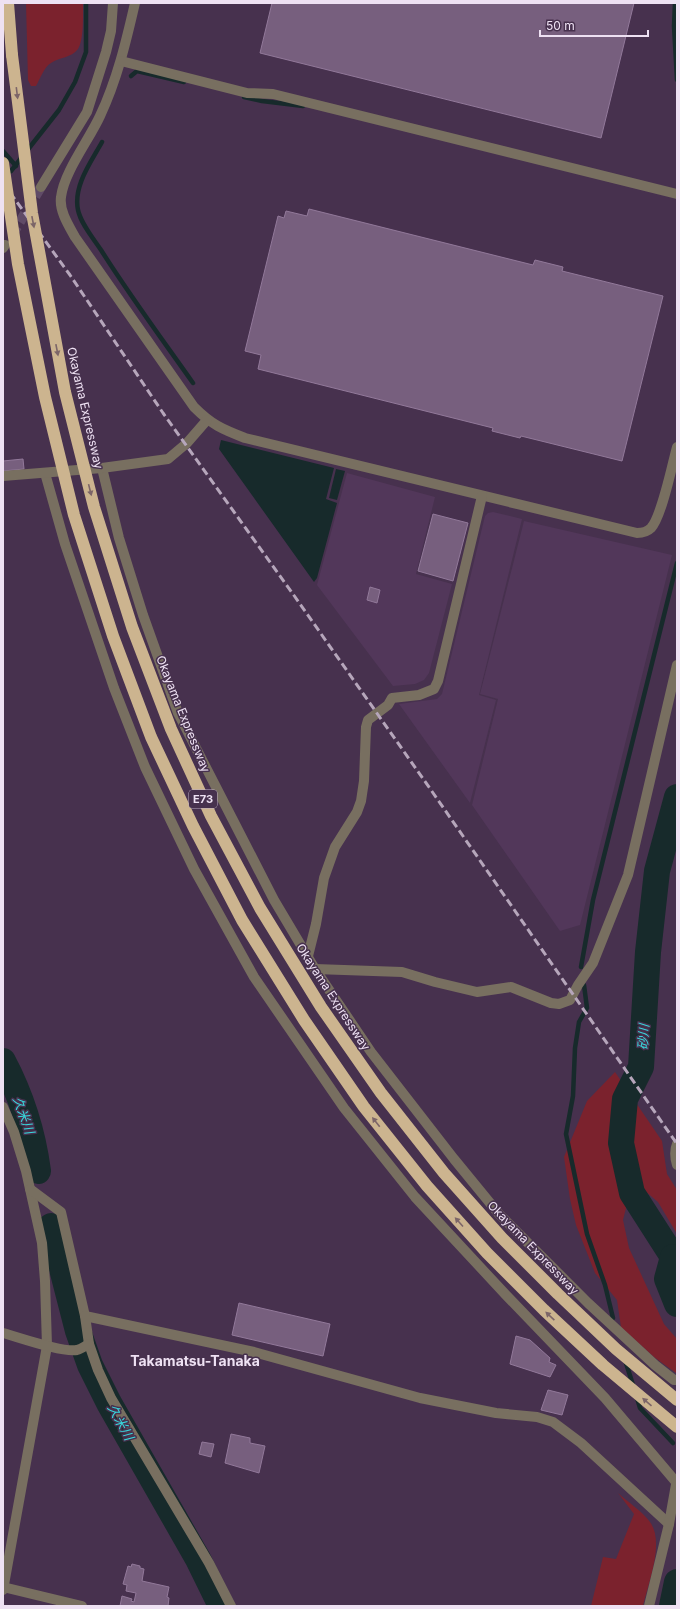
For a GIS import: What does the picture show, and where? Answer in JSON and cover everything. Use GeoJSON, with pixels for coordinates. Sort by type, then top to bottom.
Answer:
{"type":"FeatureCollection","features":[{"type":"Feature","properties":{"kind":"highway","name":"Okayama Expressway"},"geometry":{"type":"LineString","coordinates":[[8,3],[12,55],[33,220],[65,392],[94,508],[132,627],[168,722],[211,816],[264,915],[321,1007],[380,1094],[444,1173],[502,1238],[616,1349],[677,1400]]}},
{"type":"Feature","properties":{"kind":"highway","name":"E73"},"geometry":{"type":"LineString","coordinates":[[3,162],[18,264],[45,397],[74,514],[112,636],[151,737],[193,826],[242,920],[304,1020],[364,1107],[427,1186],[487,1253],[544,1310],[603,1365],[677,1427]]}},
{"type":"Feature","properties":{"kind":"street"},"geometry":{"type":"LineString","coordinates":[[41,187],[87,112],[106,52],[111,31],[113,3]]}},
{"type":"Feature","properties":{"kind":"street"},"geometry":{"type":"LineString","coordinates":[[135,3],[121,61],[100,116],[64,183],[61,200],[66,218],[75,237],[194,407],[207,420],[221,429],[245,438],[637,533],[650,530],[655,524],[677,447]]}},
{"type":"Feature","properties":{"kind":"street"},"geometry":{"type":"LineString","coordinates":[[121,61],[247,93],[273,94],[677,194]]}},
{"type":"Feature","properties":{"kind":"street"},"geometry":{"type":"LineString","coordinates":[[3,476],[102,468],[168,459],[187,443],[207,420]]}},
{"type":"Feature","properties":{"kind":"street"},"geometry":{"type":"LineString","coordinates":[[102,468],[119,538],[143,615],[178,712],[274,900],[315,968],[371,1052],[454,1160],[500,1214],[588,1303],[655,1365],[674,1380],[677,1380]]}},
{"type":"Feature","properties":{"kind":"street"},"geometry":{"type":"LineString","coordinates":[[45,473],[65,544],[114,688],[145,767],[194,869],[254,977],[344,1108],[415,1197],[605,1398],[677,1480],[669,1524],[649,1606]]}},
{"type":"Feature","properties":{"kind":"street"},"geometry":{"type":"LineString","coordinates":[[308,956],[316,924],[324,878],[335,847],[357,812],[361,801],[364,782],[366,727],[368,720],[388,705],[392,698],[419,696],[434,689],[438,681],[482,496]]}},
{"type":"Feature","properties":{"kind":"street"},"geometry":{"type":"LineString","coordinates":[[315,968],[402,972],[477,992],[511,987],[550,1003],[559,1004],[570,1000],[593,963],[628,875],[673,706],[677,666]]}},
{"type":"Feature","properties":{"kind":"street"},"geometry":{"type":"LineString","coordinates":[[3,1107],[24,1164],[42,1243],[45,1280],[47,1346],[3,1588],[82,1606]]}},
{"type":"Feature","properties":{"kind":"street"},"geometry":{"type":"LineString","coordinates":[[677,1144],[675,1149],[677,1165]]}},
{"type":"Feature","properties":{"kind":"street"},"geometry":{"type":"LineString","coordinates":[[30,1188],[62,1212],[85,1316],[84,1347],[98,1370],[112,1398],[209,1563],[232,1606]]}},
{"type":"Feature","properties":{"kind":"street"},"geometry":{"type":"LineString","coordinates":[[85,1316],[254,1352],[420,1398],[496,1413],[536,1417],[553,1422],[580,1443],[669,1524]]}},
{"type":"Feature","properties":{"kind":"street"},"geometry":{"type":"LineString","coordinates":[[3,1333],[47,1346],[67,1350],[84,1347]]}},
{"type":"Feature","properties":{"kind":"shaded area"},"geometry":{"type":"Polygon","coordinates":[[[26,3],[83,3],[82,33],[78,49],[69,56],[54,61],[49,65],[44,70],[36,86],[31,86],[28,80],[26,3]]]}},
{"type":"Feature","properties":{"kind":"shaded area"},"geometry":{"type":"Polygon","coordinates":[[[221,440],[334,468],[326,499],[337,503],[317,578],[314,582],[219,449],[221,440]]]}},
{"type":"Feature","properties":{"kind":"shaded area"},"geometry":{"type":"Polygon","coordinates":[[[336,469],[345,471],[337,500],[329,498],[336,469]]]}},
{"type":"Feature","properties":{"kind":"shaded area"},"geometry":{"type":"Polygon","coordinates":[[[347,473],[435,497],[416,574],[452,584],[429,673],[424,680],[415,684],[393,686],[317,585],[347,473]]]}},
{"type":"Feature","properties":{"kind":"shaded area"},"geometry":{"type":"Polygon","coordinates":[[[493,512],[522,519],[479,695],[496,700],[470,803],[399,704],[437,699],[442,694],[485,516],[488,513],[493,512]]]}},
{"type":"Feature","properties":{"kind":"shaded area"},"geometry":{"type":"Polygon","coordinates":[[[524,521],[672,555],[580,925],[560,931],[472,805],[498,699],[480,694],[524,521]]]}},
{"type":"Feature","properties":{"kind":"shaded area"},"geometry":{"type":"Polygon","coordinates":[[[615,1072],[662,1141],[667,1174],[677,1190],[677,1234],[658,1202],[638,1185],[628,1200],[623,1220],[629,1248],[664,1324],[677,1339],[676,1373],[654,1357],[621,1327],[617,1300],[595,1273],[576,1225],[570,1199],[564,1157],[587,1101],[615,1072]]]}},
{"type":"Feature","properties":{"kind":"shaded area"},"geometry":{"type":"Polygon","coordinates":[[[618,1493],[650,1522],[654,1530],[656,1540],[654,1563],[643,1606],[591,1606],[603,1557],[616,1559],[634,1514],[618,1493]]]}},
{"type":"Feature","properties":{"kind":"building"},"geometry":{"type":"Polygon","coordinates":[[[272,3],[634,3],[601,138],[260,53],[272,3]]]}},
{"type":"Feature","properties":{"kind":"building"},"geometry":{"type":"Polygon","coordinates":[[[309,209],[533,265],[535,260],[563,267],[562,271],[663,296],[622,461],[521,436],[520,438],[492,431],[493,428],[258,369],[261,355],[245,351],[278,216],[284,218],[286,211],[307,216],[309,209]]]}},
{"type":"Feature","properties":{"kind":"building"},"geometry":{"type":"Polygon","coordinates":[[[23,459],[24,469],[3,471],[3,461],[23,459]]]}},
{"type":"Feature","properties":{"kind":"building"},"geometry":{"type":"Polygon","coordinates":[[[433,514],[468,523],[453,581],[418,571],[433,514]]]}},
{"type":"Feature","properties":{"kind":"building"},"geometry":{"type":"Polygon","coordinates":[[[370,587],[380,590],[377,603],[367,600],[370,587]]]}},
{"type":"Feature","properties":{"kind":"building"},"geometry":{"type":"Polygon","coordinates":[[[239,1303],[330,1324],[323,1356],[232,1335],[239,1303]]]}},
{"type":"Feature","properties":{"kind":"building"},"geometry":{"type":"Polygon","coordinates":[[[516,1336],[530,1340],[550,1358],[549,1362],[556,1365],[550,1377],[510,1364],[516,1336]]]}},
{"type":"Feature","properties":{"kind":"building"},"geometry":{"type":"Polygon","coordinates":[[[548,1390],[568,1395],[562,1415],[541,1410],[548,1390]]]}},
{"type":"Feature","properties":{"kind":"building"},"geometry":{"type":"Polygon","coordinates":[[[231,1434],[250,1438],[250,1443],[265,1446],[259,1473],[225,1463],[231,1434]]]}},
{"type":"Feature","properties":{"kind":"building"},"geometry":{"type":"Polygon","coordinates":[[[202,1442],[214,1444],[211,1457],[199,1454],[202,1442]]]}},
{"type":"Feature","properties":{"kind":"building"},"geometry":{"type":"Polygon","coordinates":[[[132,1564],[140,1566],[140,1568],[144,1569],[142,1581],[169,1587],[167,1597],[169,1598],[168,1606],[120,1606],[122,1596],[132,1599],[131,1601],[134,1602],[136,1593],[126,1591],[127,1585],[123,1584],[128,1566],[131,1567],[132,1564]]]}},
{"type":"Feature","properties":{"kind":"waterway"},"geometry":{"type":"LineString","coordinates":[[11,171],[59,110],[75,82],[86,52],[86,3]]}},
{"type":"Feature","properties":{"kind":"waterway"},"geometry":{"type":"LineString","coordinates":[[675,3],[674,26],[677,80]]}},
{"type":"Feature","properties":{"kind":"waterway"},"geometry":{"type":"LineString","coordinates":[[131,76],[137,71],[184,82]]}},
{"type":"Feature","properties":{"kind":"waterway"},"geometry":{"type":"LineString","coordinates":[[244,97],[262,101],[303,106]]}},
{"type":"Feature","properties":{"kind":"waterway"},"geometry":{"type":"LineString","coordinates":[[102,142],[80,183],[77,201],[78,210],[88,231],[123,284],[193,383]]}},
{"type":"Feature","properties":{"kind":"waterway"},"geometry":{"type":"LineString","coordinates":[[3,151],[16,166]]}},
{"type":"Feature","properties":{"kind":"waterway"},"geometry":{"type":"LineString","coordinates":[[581,967],[593,900],[677,563]]}},
{"type":"Feature","properties":{"kind":"waterway","name":"砂川"},"geometry":{"type":"LineString","coordinates":[[677,797],[657,871],[648,952],[641,1067],[625,1099],[621,1143],[632,1193],[677,1261]]}},
{"type":"Feature","properties":{"kind":"waterway"},"geometry":{"type":"LineString","coordinates":[[584,985],[587,1008],[579,1022],[575,1048],[573,1096],[566,1134],[587,1234],[605,1285],[613,1318]]}},
{"type":"Feature","properties":{"kind":"waterway","name":"久米川"},"geometry":{"type":"LineString","coordinates":[[3,1061],[21,1101],[33,1143],[38,1171]]}},
{"type":"Feature","properties":{"kind":"waterway","name":"久米川"},"geometry":{"type":"LineString","coordinates":[[51,1226],[78,1331],[90,1365],[109,1403],[198,1559],[221,1606]]}},
{"type":"Feature","properties":{"kind":"waterway"},"geometry":{"type":"LineString","coordinates":[[673,1257],[667,1279],[677,1304]]}},
{"type":"Feature","properties":{"kind":"waterway"},"geometry":{"type":"LineString","coordinates":[[625,1360],[633,1385]]}},
{"type":"Feature","properties":{"kind":"waterway"},"geometry":{"type":"LineString","coordinates":[[637,1398],[640,1408],[673,1443]]}},
{"type":"Feature","properties":{"kind":"waterway"},"geometry":{"type":"LineString","coordinates":[[672,1606],[677,1582]]}},
{"type":"Feature","properties":{"kind":"tunnel"},"geometry":{"type":"LineString","coordinates":[[12,235],[41,187]]}},
{"type":"Feature","properties":{"kind":"railway"},"geometry":{"type":"LineString","coordinates":[[3,183],[70,275],[163,413],[431,790],[677,1144]]}},
{"type":"Feature","properties":{"kind":"district","name":"Takamatsu-Tanaka"},"geometry":{"type":"Point","coordinates":[195,1361]}}]}
